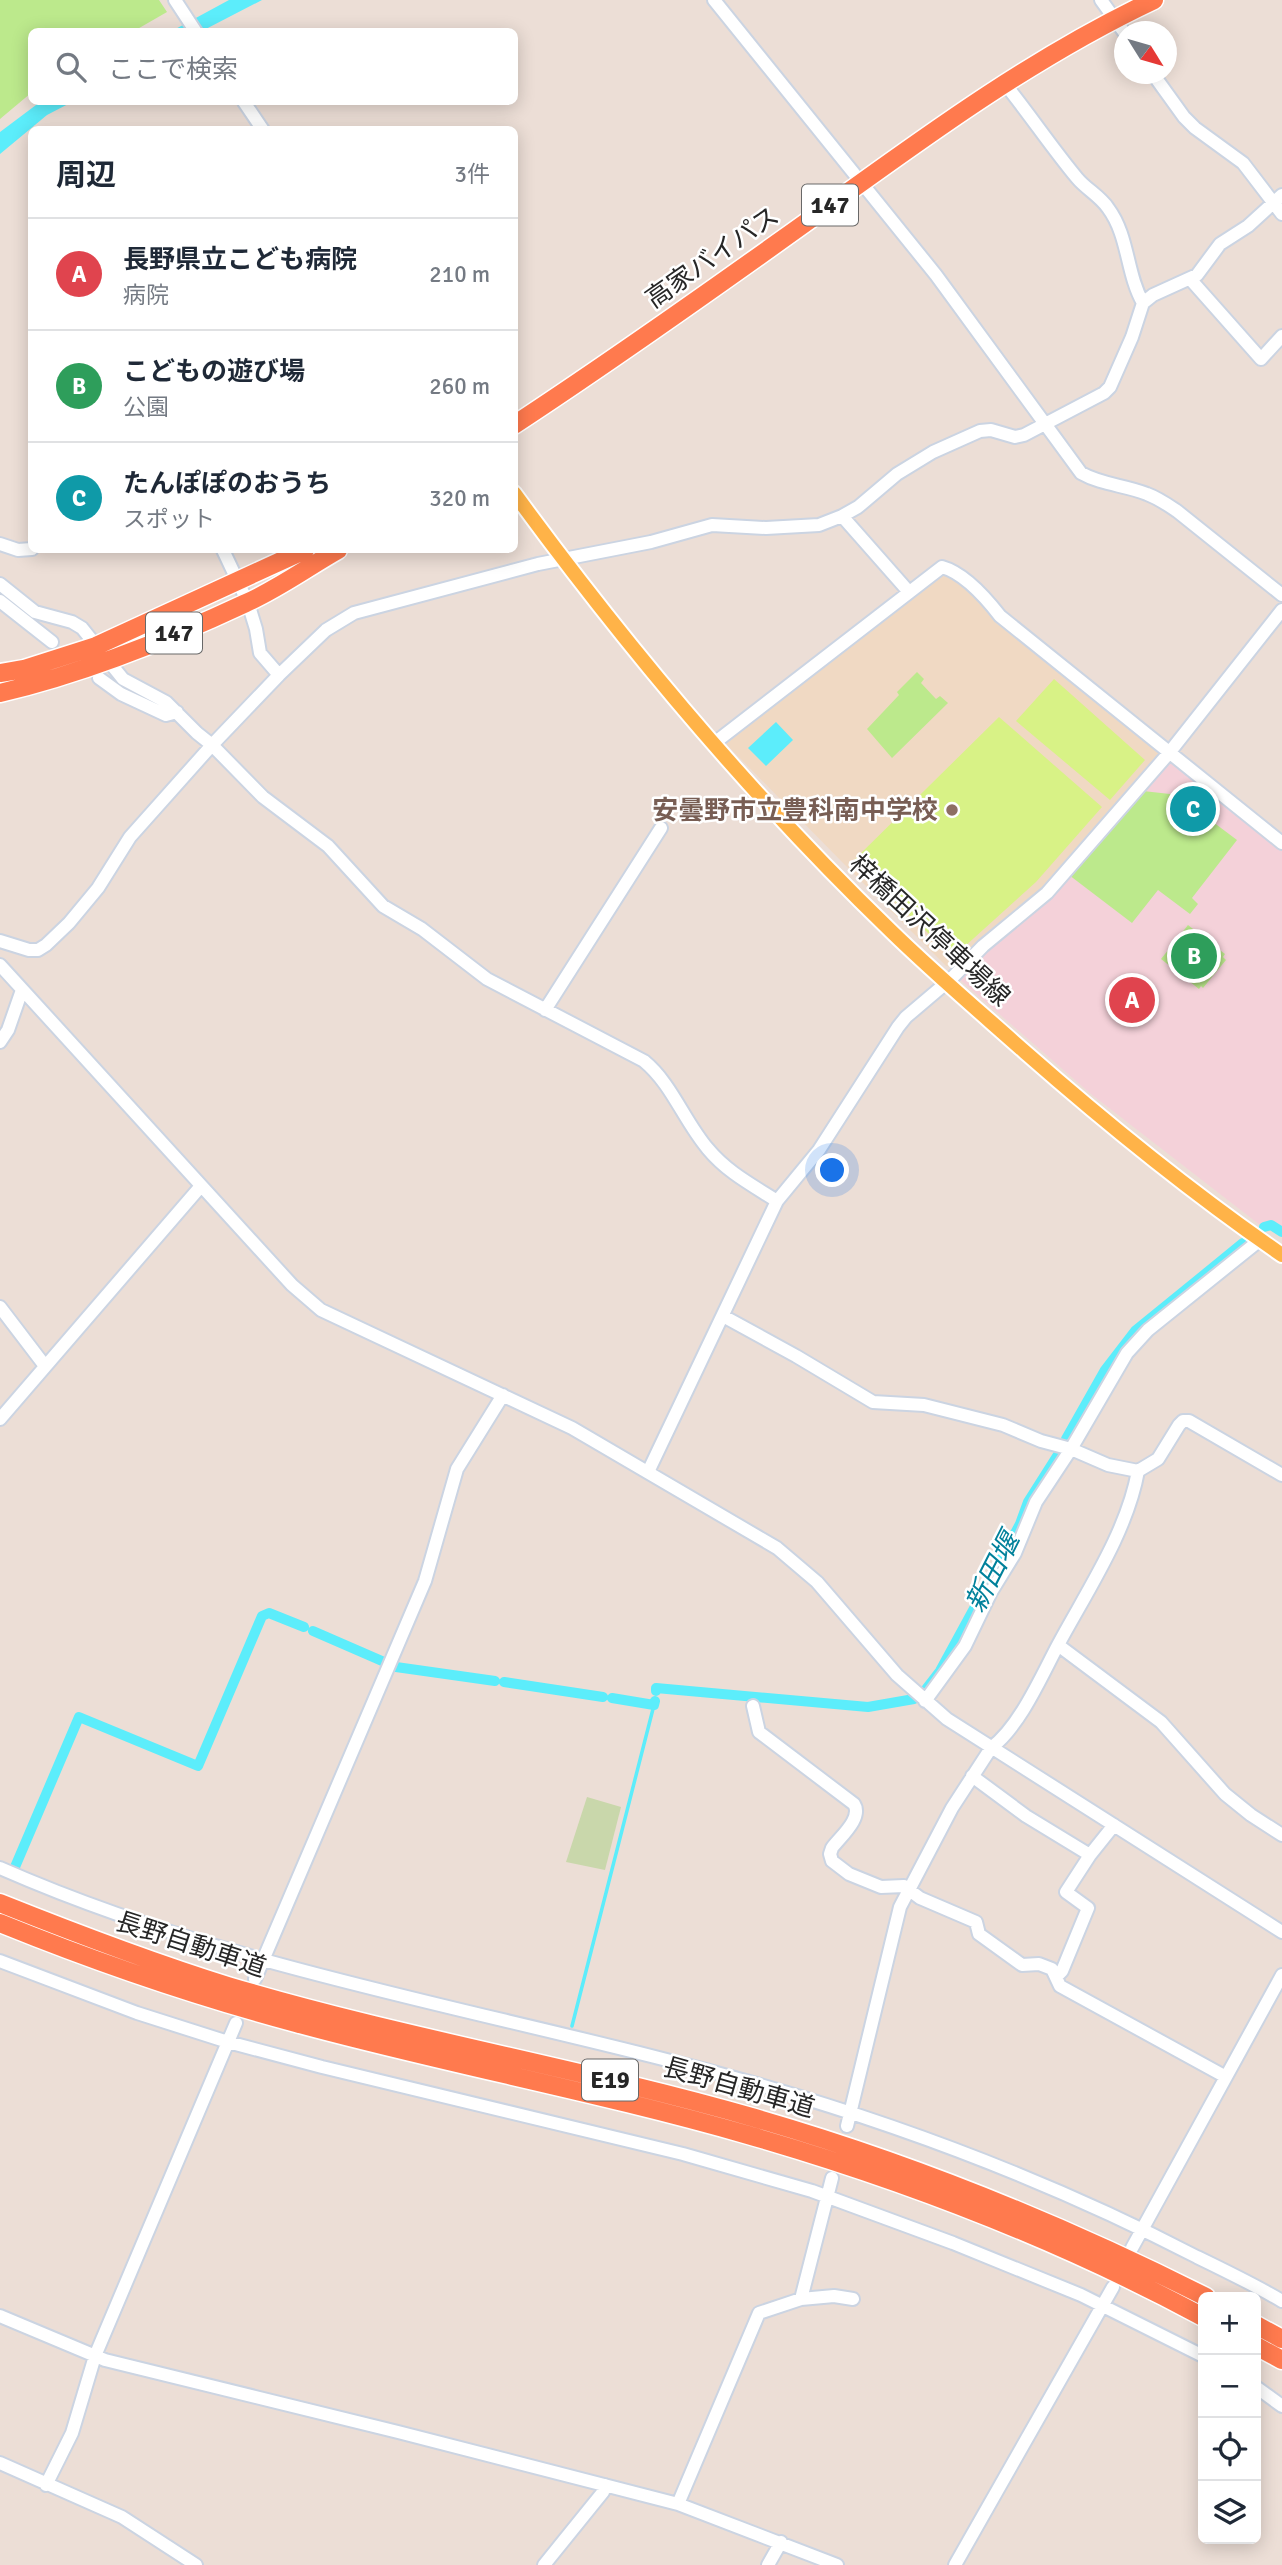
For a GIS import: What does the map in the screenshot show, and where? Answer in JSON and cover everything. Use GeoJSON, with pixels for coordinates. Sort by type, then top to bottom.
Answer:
{"type":"FeatureCollection","features":[{"type":"Feature","properties":{"kind":"highway","name":"高家バイパス"},"geometry":{"type":"LineString","coordinates":[[1125,21],[1154,0]]}},
{"type":"Feature","properties":{"kind":"highway","name":"高家バイパス"},"geometry":{"type":"LineString","coordinates":[[518,422],[596,371],[1005,84],[1114,28]]}},
{"type":"Feature","properties":{"kind":"highway","name":"147"},"geometry":{"type":"LineString","coordinates":[[0,673],[24,669],[96,646],[299,553]]}},
{"type":"Feature","properties":{"kind":"highway","name":"147"},"geometry":{"type":"LineString","coordinates":[[0,693],[53,680],[108,661],[248,603],[333,553]]}},
{"type":"Feature","properties":{"kind":"highway","name":"長野自動車道"},"geometry":{"type":"LineString","coordinates":[[0,1903],[125,1952],[228,1986],[654,2091],[864,2151],[1017,2210],[1198,2293]]}},
{"type":"Feature","properties":{"kind":"highway","name":"長野自動車道"},"geometry":{"type":"LineString","coordinates":[[0,1923],[118,1967],[296,2024],[635,2105],[748,2135],[860,2170],[984,2216],[1198,2315]]}},
{"type":"Feature","properties":{"kind":"highway"},"geometry":{"type":"LineString","coordinates":[[1261,2328],[1282,2339]]}},
{"type":"Feature","properties":{"kind":"highway"},"geometry":{"type":"LineString","coordinates":[[1261,2349],[1282,2360]]}},
{"type":"Feature","properties":{"kind":"main road","name":"梓橋田沢停車場線"},"geometry":{"type":"LineString","coordinates":[[518,498],[631,646],[713,744],[836,876],[947,983],[1088,1107],[1282,1255]]}},
{"type":"Feature","properties":{"kind":"street"},"geometry":{"type":"LineString","coordinates":[[175,0],[194,28]]}},
{"type":"Feature","properties":{"kind":"street"},"geometry":{"type":"LineString","coordinates":[[714,0],[936,275],[1081,473],[1092,480],[1147,494],[1163,502],[1282,595]]}},
{"type":"Feature","properties":{"kind":"street"},"geometry":{"type":"LineString","coordinates":[[1101,0],[1117,21]]}},
{"type":"Feature","properties":{"kind":"street"},"geometry":{"type":"LineString","coordinates":[[1005,84],[1079,180],[1108,207],[1124,237],[1136,291],[1143,303]]}},
{"type":"Feature","properties":{"kind":"street"},"geometry":{"type":"LineString","coordinates":[[1160,84],[1195,128],[1243,163],[1278,199],[1282,215]]}},
{"type":"Feature","properties":{"kind":"street"},"geometry":{"type":"LineString","coordinates":[[246,105],[260,126]]}},
{"type":"Feature","properties":{"kind":"street"},"geometry":{"type":"LineString","coordinates":[[0,941],[29,950],[38,950],[46,945],[69,923],[98,888],[130,837],[212,745],[326,630],[354,613],[562,559],[651,542],[712,525],[820,525],[858,507],[897,474],[933,452],[980,431],[991,430],[1015,437],[1046,425],[1110,387],[1132,337],[1143,303],[1153,295],[1191,280],[1220,244],[1248,226],[1278,199]]}},
{"type":"Feature","properties":{"kind":"street"},"geometry":{"type":"LineString","coordinates":[[1191,280],[1261,359],[1282,336]]}},
{"type":"Feature","properties":{"kind":"street"},"geometry":{"type":"LineString","coordinates":[[842,516],[909,592]]}},
{"type":"Feature","properties":{"kind":"street"},"geometry":{"type":"LineString","coordinates":[[0,544],[18,550],[28,549]]}},
{"type":"Feature","properties":{"kind":"street"},"geometry":{"type":"LineString","coordinates":[[224,553],[248,603],[260,653],[279,675]]}},
{"type":"Feature","properties":{"kind":"street"},"geometry":{"type":"LineString","coordinates":[[713,744],[942,567],[951,570],[989,602],[1000,616],[1282,843]]}},
{"type":"Feature","properties":{"kind":"street"},"geometry":{"type":"LineString","coordinates":[[0,584],[35,612],[72,622],[82,628],[123,679],[166,702],[263,797],[328,846],[383,906],[422,929],[487,979],[644,1061],[659,1073],[708,1149],[730,1171],[777,1201]]}},
{"type":"Feature","properties":{"kind":"street"},"geometry":{"type":"LineString","coordinates":[[0,601],[52,642]]}},
{"type":"Feature","properties":{"kind":"street"},"geometry":{"type":"LineString","coordinates":[[648,1472],[777,1201],[819,1150],[905,1017],[947,983],[983,946],[1047,893],[1169,753],[1282,610]]}},
{"type":"Feature","properties":{"kind":"street"},"geometry":{"type":"LineString","coordinates":[[99,678],[121,694],[166,715],[177,712]]}},
{"type":"Feature","properties":{"kind":"street"},"geometry":{"type":"LineString","coordinates":[[545,1010],[661,828]]}},
{"type":"Feature","properties":{"kind":"street"},"geometry":{"type":"LineString","coordinates":[[0,965],[292,1285],[321,1310],[572,1428],[777,1548],[834,1600],[897,1675],[925,1701],[991,1748],[1282,1932]]}},
{"type":"Feature","properties":{"kind":"street"},"geometry":{"type":"LineString","coordinates":[[0,1042],[8,1031],[22,990]]}},
{"type":"Feature","properties":{"kind":"street"},"geometry":{"type":"LineString","coordinates":[[0,1419],[201,1186]]}},
{"type":"Feature","properties":{"kind":"street"},"geometry":{"type":"LineString","coordinates":[[925,1701],[965,1646],[991,1592],[1015,1553],[1036,1502],[1071,1449],[1118,1365],[1136,1342],[1260,1240]]}},
{"type":"Feature","properties":{"kind":"street"},"geometry":{"type":"LineString","coordinates":[[0,1307],[45,1366]]}},
{"type":"Feature","properties":{"kind":"street"},"geometry":{"type":"LineString","coordinates":[[723,1316],[873,1402],[924,1405],[1003,1425],[1108,1465],[1138,1471],[1158,1459],[1179,1425],[1189,1421],[1282,1475]]}},
{"type":"Feature","properties":{"kind":"street"},"geometry":{"type":"LineString","coordinates":[[255,1979],[425,1581],[457,1469],[503,1395]]}},
{"type":"Feature","properties":{"kind":"street"},"geometry":{"type":"LineString","coordinates":[[847,2126],[900,1907],[972,1776],[1023,1708],[1058,1645],[1114,1540],[1138,1471]]}},
{"type":"Feature","properties":{"kind":"street"},"geometry":{"type":"LineString","coordinates":[[1058,1645],[1161,1722],[1224,1794],[1282,1835]]}},
{"type":"Feature","properties":{"kind":"street"},"geometry":{"type":"LineString","coordinates":[[753,1706],[759,1732],[857,1809],[857,1815],[832,1848],[832,1861],[849,1874],[881,1887],[904,1886],[920,1898],[976,1922],[979,1934],[1022,1965],[1039,1964],[1052,1969],[1060,1986],[1226,2077]]}},
{"type":"Feature","properties":{"kind":"street"},"geometry":{"type":"LineString","coordinates":[[972,1776],[1026,1816],[1090,1855]]}},
{"type":"Feature","properties":{"kind":"street"},"geometry":{"type":"LineString","coordinates":[[1057,1976],[1062,1971],[1088,1908],[1066,1892],[1114,1825]]}},
{"type":"Feature","properties":{"kind":"street"},"geometry":{"type":"LineString","coordinates":[[2,1873],[262,1961],[656,2057],[849,2112],[1004,2168],[1143,2229],[1282,2301]]}},
{"type":"Feature","properties":{"kind":"street"},"geometry":{"type":"LineString","coordinates":[[0,1961],[125,2008],[228,2042],[683,2154],[827,2197],[953,2243],[1080,2295],[1201,2355]]}},
{"type":"Feature","properties":{"kind":"street"},"geometry":{"type":"LineString","coordinates":[[1132,2248],[1282,1975]]}},
{"type":"Feature","properties":{"kind":"street"},"geometry":{"type":"LineString","coordinates":[[46,2485],[72,2433],[95,2356],[236,2024]]}},
{"type":"Feature","properties":{"kind":"street"},"geometry":{"type":"LineString","coordinates":[[801,2299],[832,2178]]}},
{"type":"Feature","properties":{"kind":"street"},"geometry":{"type":"LineString","coordinates":[[956,2565],[1113,2287]]}},
{"type":"Feature","properties":{"kind":"street"},"geometry":{"type":"LineString","coordinates":[[678,2504],[759,2313],[801,2299],[834,2296],[853,2299]]}},
{"type":"Feature","properties":{"kind":"street"},"geometry":{"type":"LineString","coordinates":[[0,2316],[95,2356],[678,2504],[837,2565]]}},
{"type":"Feature","properties":{"kind":"street"},"geometry":{"type":"LineString","coordinates":[[1261,2391],[1282,2406]]}},
{"type":"Feature","properties":{"kind":"street"},"geometry":{"type":"LineString","coordinates":[[0,2463],[122,2517],[196,2565]]}},
{"type":"Feature","properties":{"kind":"street"},"geometry":{"type":"LineString","coordinates":[[544,2565],[603,2492],[605,2485]]}},
{"type":"Feature","properties":{"kind":"street"},"geometry":{"type":"LineString","coordinates":[[768,2565],[781,2542]]}},
{"type":"Feature","properties":{"kind":"shaded area","name":"安曇野市立豊科南中学校"},"geometry":{"type":"Polygon","coordinates":[[[948,574],[1160,750],[1161,756],[1042,892],[969,949],[955,967],[946,966],[727,745],[727,738],[940,575],[948,574]]]}},
{"type":"Feature","properties":{"kind":"shaded area"},"geometry":{"type":"Polygon","coordinates":[[[1168,760],[1282,848],[1282,1230],[1269,1221],[1260,1225],[1091,1094],[958,978],[1018,922],[1168,760]]]}},
{"type":"Feature","properties":{"kind":"green space"},"geometry":{"type":"Polygon","coordinates":[[[0,0],[159,0],[167,12],[139,28],[28,28],[28,96],[0,119],[0,0]]]}},
{"type":"Feature","properties":{"kind":"green space"},"geometry":{"type":"Polygon","coordinates":[[[917,672],[924,679],[921,683],[936,699],[940,696],[948,703],[892,758],[867,729],[917,672]]]}},
{"type":"Feature","properties":{"kind":"green space"},"geometry":{"type":"Polygon","coordinates":[[[1054,679],[1145,760],[1110,800],[1016,721],[1054,679]]]}},
{"type":"Feature","properties":{"kind":"green space"},"geometry":{"type":"Polygon","coordinates":[[[999,717],[1102,807],[1036,882],[953,957],[853,861],[999,717]]]}},
{"type":"Feature","properties":{"kind":"green space"},"geometry":{"type":"Polygon","coordinates":[[[1143,791],[1179,795],[1174,802],[1179,806],[1176,811],[1200,831],[1209,819],[1237,840],[1192,898],[1198,904],[1190,914],[1158,890],[1132,923],[1069,875],[1143,791]]]}},
{"type":"Feature","properties":{"kind":"green space"},"geometry":{"type":"Polygon","coordinates":[[[1188,925],[1225,954],[1223,957],[1226,960],[1203,988],[1201,986],[1199,989],[1161,959],[1188,925]]]}},
{"type":"Feature","properties":{"kind":"green space"},"geometry":{"type":"Polygon","coordinates":[[[587,1797],[621,1807],[605,1870],[566,1862],[587,1797]]]}},
{"type":"Feature","properties":{"kind":"water"},"geometry":{"type":"Polygon","coordinates":[[[229,0],[262,0],[208,28],[177,28],[229,0]]]}},
{"type":"Feature","properties":{"kind":"water"},"geometry":{"type":"Polygon","coordinates":[[[36,105],[66,105],[34,126],[28,126],[28,131],[0,154],[0,132],[36,105]]]}},
{"type":"Feature","properties":{"kind":"water"},"geometry":{"type":"Polygon","coordinates":[[[776,722],[793,740],[766,766],[748,748],[776,722]]]}},
{"type":"Feature","properties":{"kind":"waterway","name":"新田堰"},"geometry":{"type":"LineString","coordinates":[[1264,1227],[1271,1225],[1282,1232]]}},
{"type":"Feature","properties":{"kind":"waterway","name":"新田堰"},"geometry":{"type":"LineString","coordinates":[[1066,1439],[1105,1370],[1135,1331],[1243,1243]]}},
{"type":"Feature","properties":{"kind":"waterway","name":"新田堰"},"geometry":{"type":"LineString","coordinates":[[923,1693],[940,1671],[1020,1524],[1028,1502],[1061,1450]]}},
{"type":"Feature","properties":{"kind":"waterway"},"geometry":{"type":"LineString","coordinates":[[15,1867],[79,1717],[198,1766],[262,1616],[269,1613],[304,1627]]}},
{"type":"Feature","properties":{"kind":"waterway"},"geometry":{"type":"LineString","coordinates":[[313,1631],[382,1661]]}},
{"type":"Feature","properties":{"kind":"waterway"},"geometry":{"type":"LineString","coordinates":[[396,1667],[495,1681]]}},
{"type":"Feature","properties":{"kind":"waterway"},"geometry":{"type":"LineString","coordinates":[[504,1682],[603,1697]]}},
{"type":"Feature","properties":{"kind":"waterway","name":"新田堰"},"geometry":{"type":"LineString","coordinates":[[656,1691],[656,1688],[868,1707],[914,1699]]}},
{"type":"Feature","properties":{"kind":"waterway"},"geometry":{"type":"LineString","coordinates":[[612,1698],[654,1705],[655,1701]]}},
{"type":"Feature","properties":{"kind":"waterway"},"geometry":{"type":"LineString","coordinates":[[572,2026],[654,1705]]}},
{"type":"Feature","properties":{"kind":"place","name":"たんぽぽのおうち"},"geometry":{"type":"Point","coordinates":[1193,809]}},
{"type":"Feature","properties":{"kind":"place","name":"安曇野市立豊科南中学校"},"geometry":{"type":"Point","coordinates":[952,810]}},
{"type":"Feature","properties":{"kind":"place","name":"こどもの遊び場"},"geometry":{"type":"Point","coordinates":[1194,956]}},
{"type":"Feature","properties":{"kind":"place","name":"長野県立こども病院"},"geometry":{"type":"Point","coordinates":[1132,1000]}}]}
